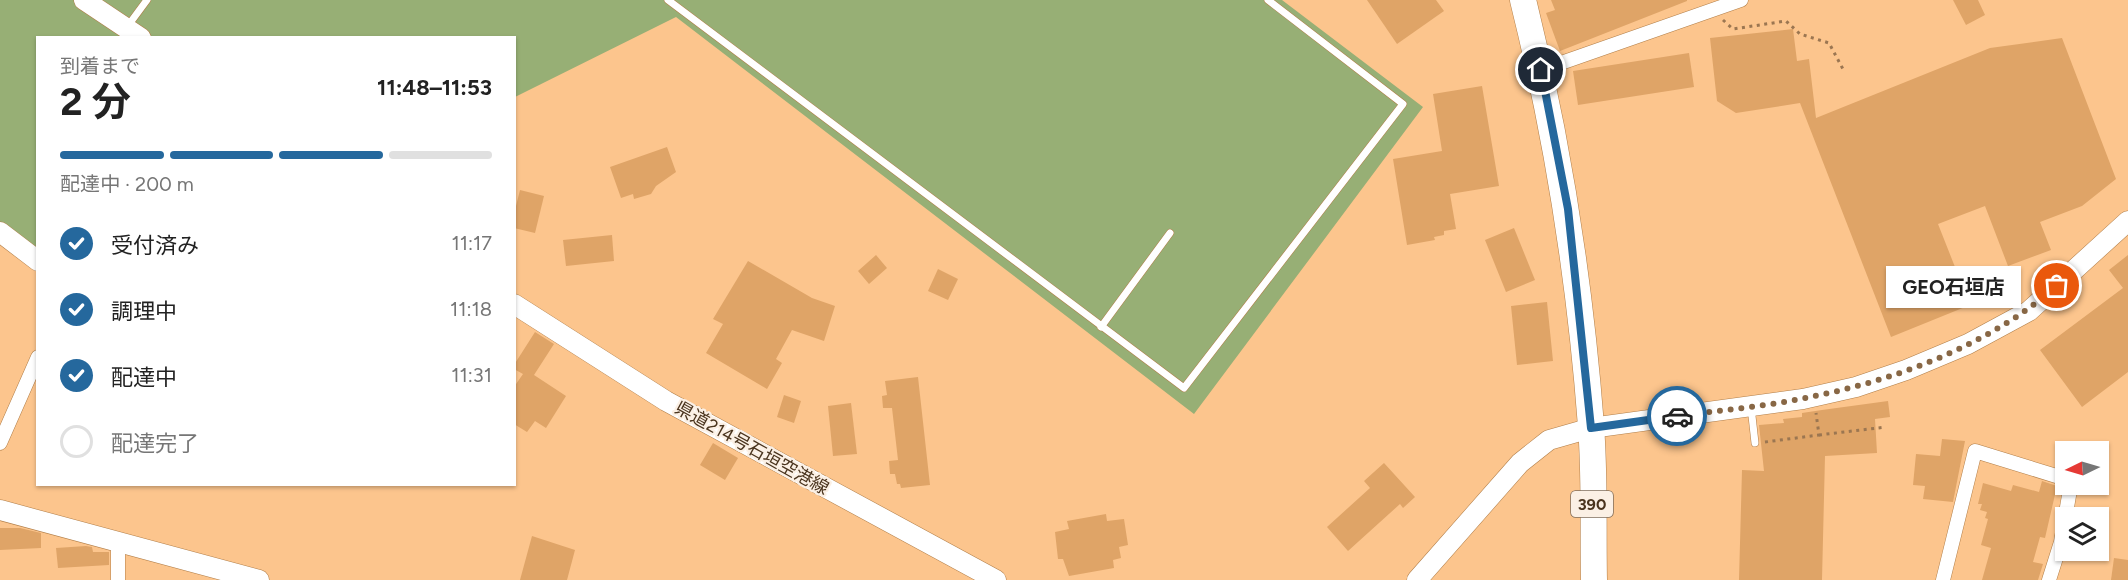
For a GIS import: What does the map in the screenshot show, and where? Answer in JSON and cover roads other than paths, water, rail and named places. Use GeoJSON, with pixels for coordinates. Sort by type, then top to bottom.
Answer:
{"type":"FeatureCollection","features":[{"type":"Feature","properties":{"kind":"highway","name":"390"},"geometry":{"type":"LineString","coordinates":[[1523,0],[1541,70],[1568,209],[1591,428],[1594,580]]}},
{"type":"Feature","properties":{"kind":"street"},"geometry":{"type":"LineString","coordinates":[[84,0],[134,32]]}},
{"type":"Feature","properties":{"kind":"street"},"geometry":{"type":"LineString","coordinates":[[1541,70],[1741,0]]}},
{"type":"Feature","properties":{"kind":"street"},"geometry":{"type":"LineString","coordinates":[[1417,580],[1520,463],[1549,440],[1591,428],[1814,396],[1856,387],[1906,370],[1968,344],[2029,310],[2128,221]]}},
{"type":"Feature","properties":{"kind":"street"},"geometry":{"type":"LineString","coordinates":[[0,232],[36,259]]}},
{"type":"Feature","properties":{"kind":"street","name":"県道214号石垣空港線"},"geometry":{"type":"LineString","coordinates":[[516,305],[666,401],[996,580]]}},
{"type":"Feature","properties":{"kind":"street"},"geometry":{"type":"LineString","coordinates":[[0,443],[36,362]]}},
{"type":"Feature","properties":{"kind":"street"},"geometry":{"type":"LineString","coordinates":[[1943,580],[1975,451],[2055,476]]}},
{"type":"Feature","properties":{"kind":"street"},"geometry":{"type":"LineString","coordinates":[[2049,580],[2061,542],[2069,495]]}},
{"type":"Feature","properties":{"kind":"street"},"geometry":{"type":"LineString","coordinates":[[0,510],[259,580]]}},
{"type":"Feature","properties":{"kind":"street"},"geometry":{"type":"LineString","coordinates":[[118,543],[118,580]]}},
{"type":"Feature","properties":{"kind":"lane"},"geometry":{"type":"LineString","coordinates":[[134,32],[147,0]]}},
{"type":"Feature","properties":{"kind":"lane"},"geometry":{"type":"LineString","coordinates":[[668,0],[1185,388],[1403,104],[1268,0]]}},
{"type":"Feature","properties":{"kind":"lane"},"geometry":{"type":"LineString","coordinates":[[1101,327],[1170,233]]}},
{"type":"Feature","properties":{"kind":"lane"},"geometry":{"type":"LineString","coordinates":[[1751,406],[1755,444]]}},
{"type":"Feature","properties":{"kind":"place","name":"GEO石垣店"},"geometry":{"type":"Point","coordinates":[2057,286]}}]}
